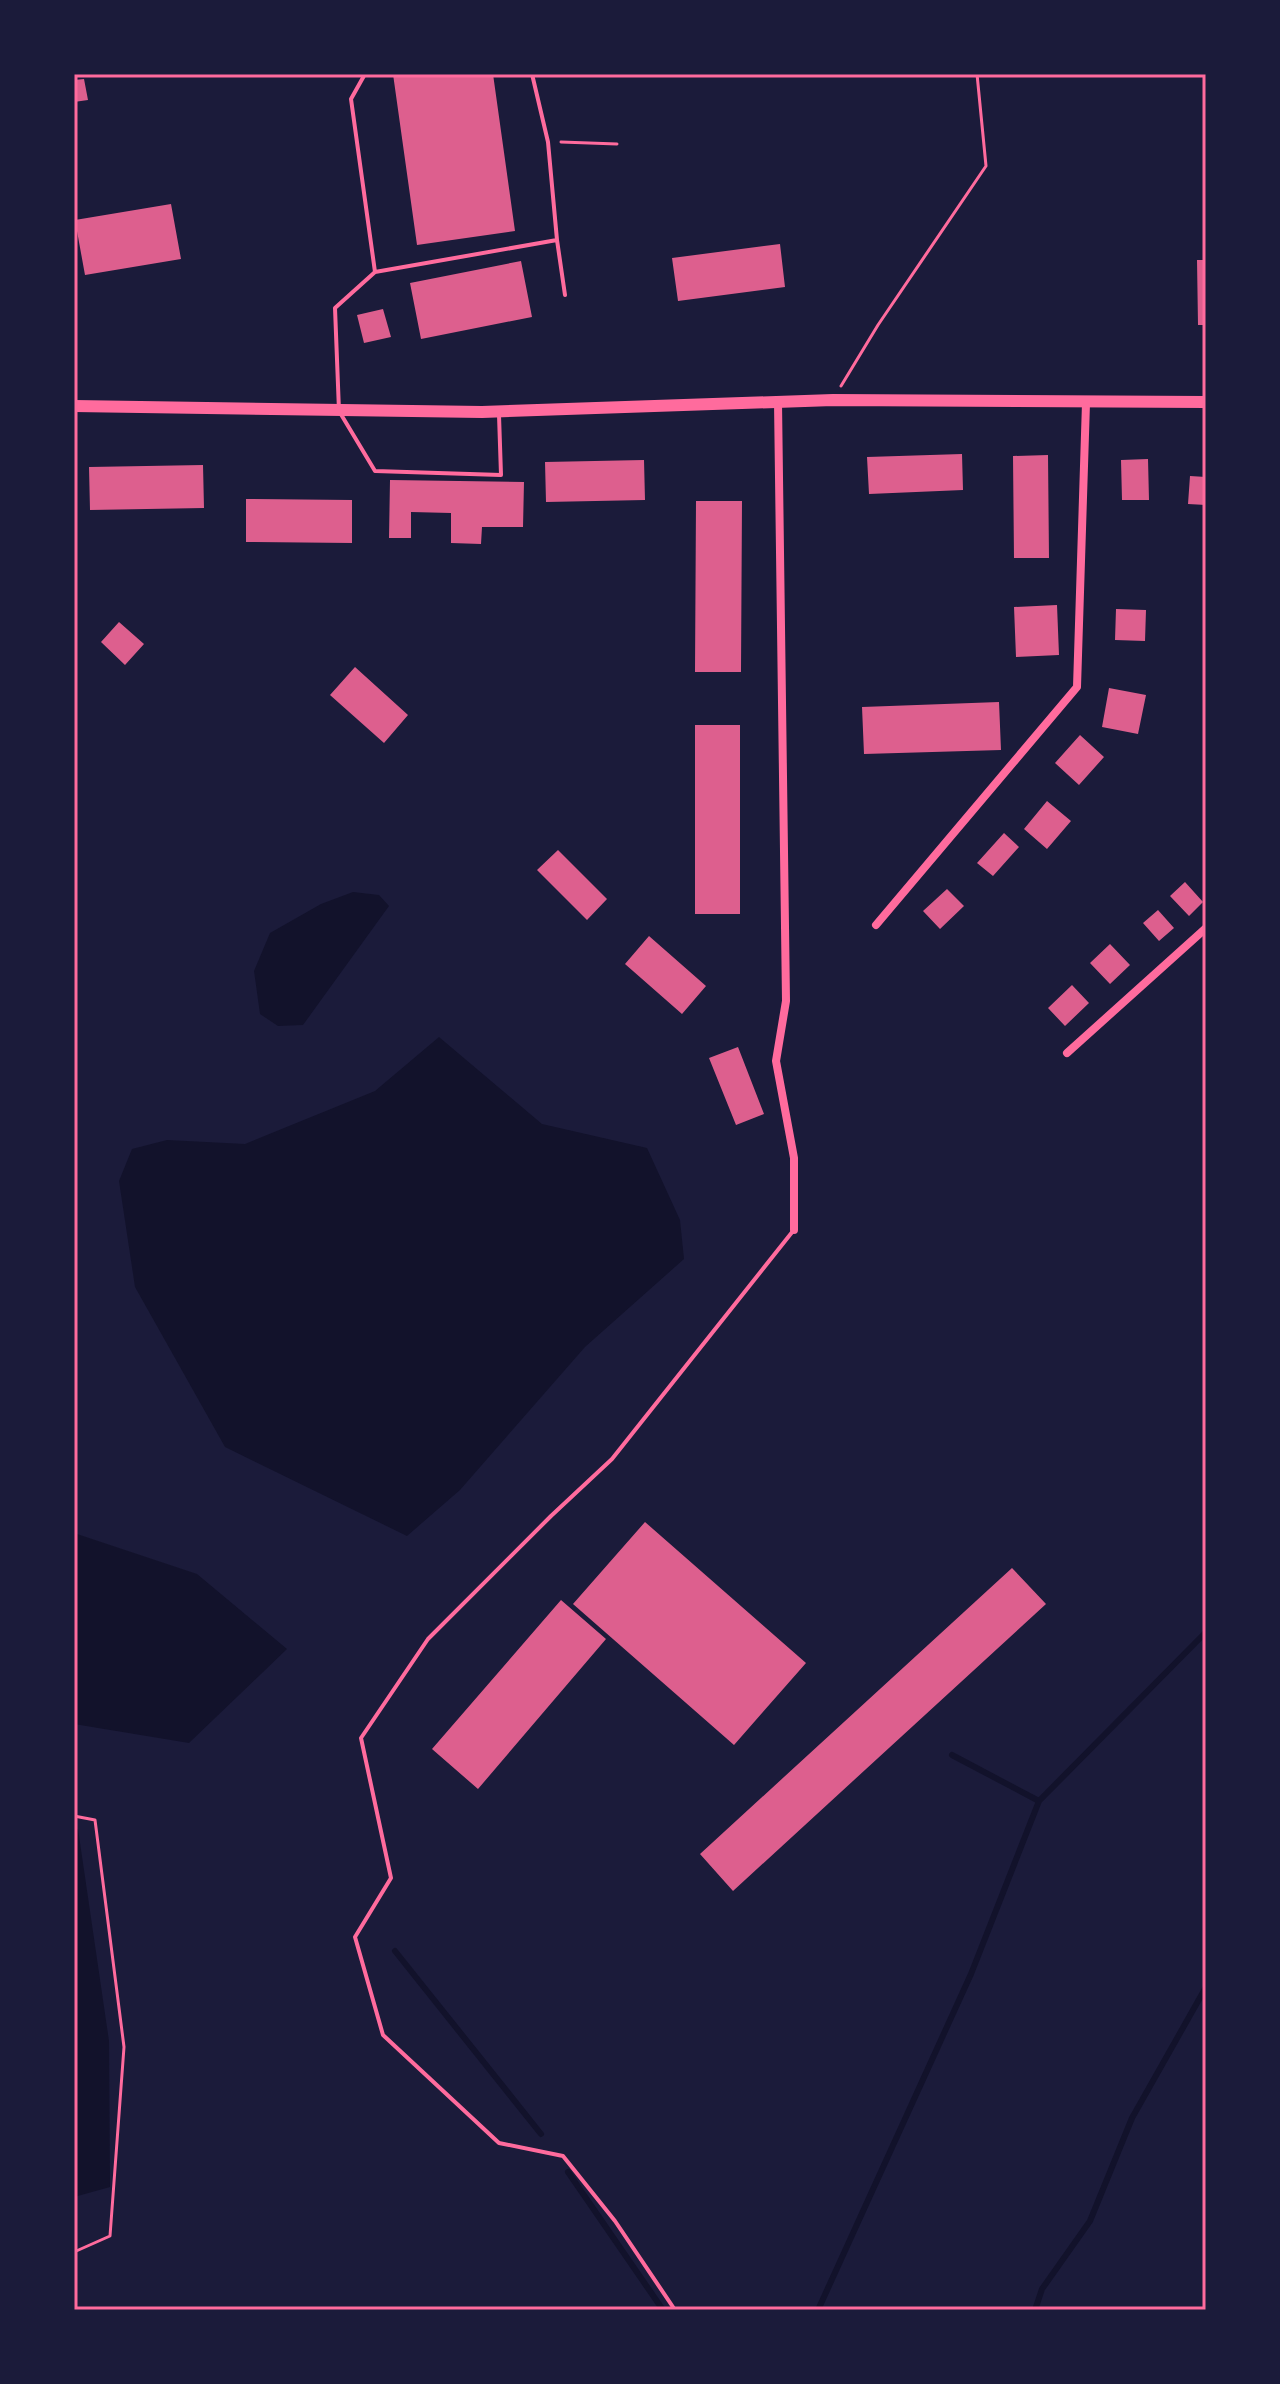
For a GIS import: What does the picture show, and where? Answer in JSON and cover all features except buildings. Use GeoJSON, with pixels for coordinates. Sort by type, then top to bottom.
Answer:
{"type":"FeatureCollection","features":[{"type":"Feature","properties":{"kind":"main road"},"geometry":{"type":"LineString","coordinates":[[74,406],[499,411],[833,400],[1206,402]]}},
{"type":"Feature","properties":{"kind":"street"},"geometry":{"type":"LineString","coordinates":[[778,402],[786,1001],[776,1061],[794,1158],[794,1230]]}},
{"type":"Feature","properties":{"kind":"street"},"geometry":{"type":"LineString","coordinates":[[876,925],[1077,687],[1086,403]]}},
{"type":"Feature","properties":{"kind":"street"},"geometry":{"type":"LineString","coordinates":[[1067,1053],[1206,928]]}},
{"type":"Feature","properties":{"kind":"lane"},"geometry":{"type":"LineString","coordinates":[[365,74],[351,99],[375,272]]}},
{"type":"Feature","properties":{"kind":"lane"},"geometry":{"type":"LineString","coordinates":[[532,74],[548,142],[565,295]]}},
{"type":"Feature","properties":{"kind":"lane"},"geometry":{"type":"LineString","coordinates":[[499,411],[501,475],[375,471],[339,411],[335,308],[375,272],[557,240]]}},
{"type":"Feature","properties":{"kind":"lane"},"geometry":{"type":"LineString","coordinates":[[675,2310],[615,2221],[563,2156],[499,2143],[383,2035],[355,1937],[391,1878],[361,1738],[428,1639],[612,1459],[794,1230]]}},
{"type":"Feature","properties":{"kind":"path"},"geometry":{"type":"LineString","coordinates":[[833,400],[878,325],[986,166],[977,74]]}},
{"type":"Feature","properties":{"kind":"path"},"geometry":{"type":"LineString","coordinates":[[548,142],[617,144]]}},
{"type":"Feature","properties":{"kind":"path"},"geometry":{"type":"LineString","coordinates":[[74,1816],[95,1820],[124,2047],[110,2236],[74,2252]]}},
{"type":"Feature","properties":{"kind":"shaded area"},"geometry":{"type":"Polygon","coordinates":[[[353,892],[379,895],[389,906],[303,1025],[278,1026],[260,1014],[254,971],[270,933],[321,904],[353,892]]]}},
{"type":"Feature","properties":{"kind":"shaded area"},"geometry":{"type":"Polygon","coordinates":[[[439,1037],[542,1124],[647,1148],[680,1220],[684,1259],[585,1347],[460,1490],[407,1536],[225,1447],[135,1287],[119,1181],[132,1149],[167,1140],[245,1144],[375,1091],[439,1037]]]}},
{"type":"Feature","properties":{"kind":"shaded area"},"geometry":{"type":"Polygon","coordinates":[[[74,1533],[197,1574],[287,1649],[189,1743],[74,1724],[74,1533]]]}},
{"type":"Feature","properties":{"kind":"shaded area"},"geometry":{"type":"Polygon","coordinates":[[[78,1829],[109,2041],[110,2187],[74,2197],[74,1831],[78,1829]]]}},
{"type":"Feature","properties":{"kind":"waterway"},"geometry":{"type":"LineString","coordinates":[[818,2310],[971,1974],[1039,1801],[1206,1632]]}},
{"type":"Feature","properties":{"kind":"waterway"},"geometry":{"type":"LineString","coordinates":[[952,1755],[1039,1801]]}},
{"type":"Feature","properties":{"kind":"waterway"},"geometry":{"type":"LineString","coordinates":[[395,1951],[541,2134]]}},
{"type":"Feature","properties":{"kind":"waterway"},"geometry":{"type":"LineString","coordinates":[[1035,2310],[1042,2289],[1090,2221],[1132,2118],[1206,1987]]}},
{"type":"Feature","properties":{"kind":"waterway"},"geometry":{"type":"LineString","coordinates":[[568,2172],[663,2310]]}}]}
